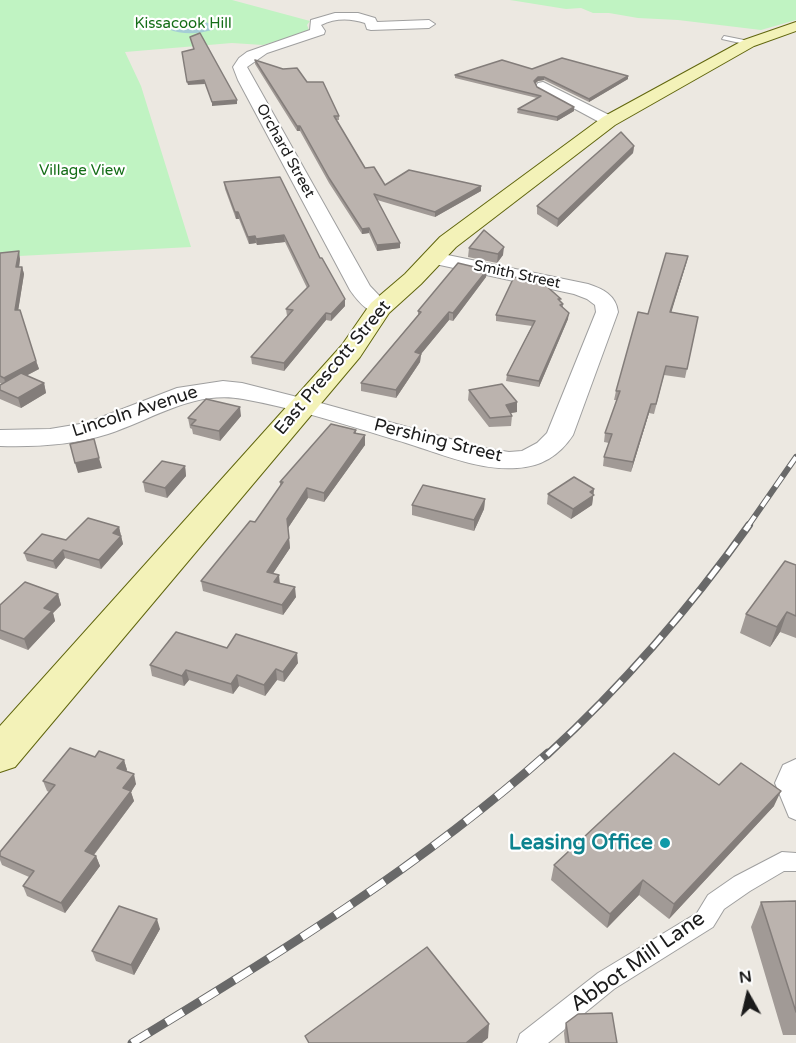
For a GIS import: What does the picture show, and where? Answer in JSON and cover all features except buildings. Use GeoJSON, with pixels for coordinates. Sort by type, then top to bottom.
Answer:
{"type":"FeatureCollection","features":[{"type":"Feature","properties":{"kind":"main road","name":"East Prescott Street"},"geometry":{"type":"LineString","coordinates":[[0,755],[351,351],[380,308],[448,242],[609,121],[736,40],[796,26]]}},
{"type":"Feature","properties":{"kind":"street","name":"Orchard Street"},"geometry":{"type":"LineString","coordinates":[[371,26],[371,21],[366,19],[332,17],[315,23],[315,28],[326,32],[251,55],[241,63],[242,73],[361,290],[380,308]]}},
{"type":"Feature","properties":{"kind":"street","name":"Orchard Street"},"geometry":{"type":"LineString","coordinates":[[355,31],[371,26],[429,24]]}},
{"type":"Feature","properties":{"kind":"street"},"geometry":{"type":"LineString","coordinates":[[543,86],[609,121]]}},
{"type":"Feature","properties":{"kind":"street","name":"Smith Street"},"geometry":{"type":"LineString","coordinates":[[433,258],[570,286],[595,294],[600,298]]}},
{"type":"Feature","properties":{"kind":"street","name":"Pershing Street"},"geometry":{"type":"LineString","coordinates":[[304,405],[466,452],[516,461],[533,458],[547,449],[560,435],[607,312],[606,303],[600,298]]}},
{"type":"Feature","properties":{"kind":"street","name":"Lincoln Avenue"},"geometry":{"type":"LineString","coordinates":[[0,438],[24,439],[95,429],[196,390],[213,388],[238,390],[304,405]]}},
{"type":"Feature","properties":{"kind":"lane"},"geometry":{"type":"LineString","coordinates":[[796,767],[790,771],[784,783],[796,811]]}},
{"type":"Feature","properties":{"kind":"lane","name":"Abbot Mill Lane"},"geometry":{"type":"LineString","coordinates":[[529,1043],[606,981],[705,920],[716,902],[742,884],[782,861],[796,861]]}},
{"type":"Feature","properties":{"kind":"green space","name":"Village View"},"geometry":{"type":"Polygon","coordinates":[[[0,0],[232,0],[310,21],[307,25],[309,30],[304,33],[263,45],[232,43],[125,52],[141,86],[191,247],[0,257],[0,0]]]}},
{"type":"Feature","properties":{"kind":"green space"},"geometry":{"type":"Polygon","coordinates":[[[510,0],[796,0],[796,20],[761,30],[593,13],[581,8],[566,9],[510,0]]]}},
{"type":"Feature","properties":{"kind":"water"},"geometry":{"type":"Polygon","coordinates":[[[183,19],[196,19],[211,24],[212,30],[190,33],[168,29],[170,23],[183,19]]]}},
{"type":"Feature","properties":{"kind":"railway"},"geometry":{"type":"LineString","coordinates":[[748,526],[796,457]]}},
{"type":"Feature","properties":{"kind":"railway"},"geometry":{"type":"LineString","coordinates":[[547,755],[602,702],[654,645],[749,525]]}},
{"type":"Feature","properties":{"kind":"railway"},"geometry":{"type":"LineString","coordinates":[[132,1043],[294,942],[399,871],[450,834],[548,753]]}},
{"type":"Feature","properties":{"kind":"place","name":"Leasing Office"},"geometry":{"type":"Point","coordinates":[665,843]}},
{"type":"Feature","properties":{"kind":"park label","name":"Kissacook Hill"},"geometry":{"type":"Point","coordinates":[183,24]}}]}
